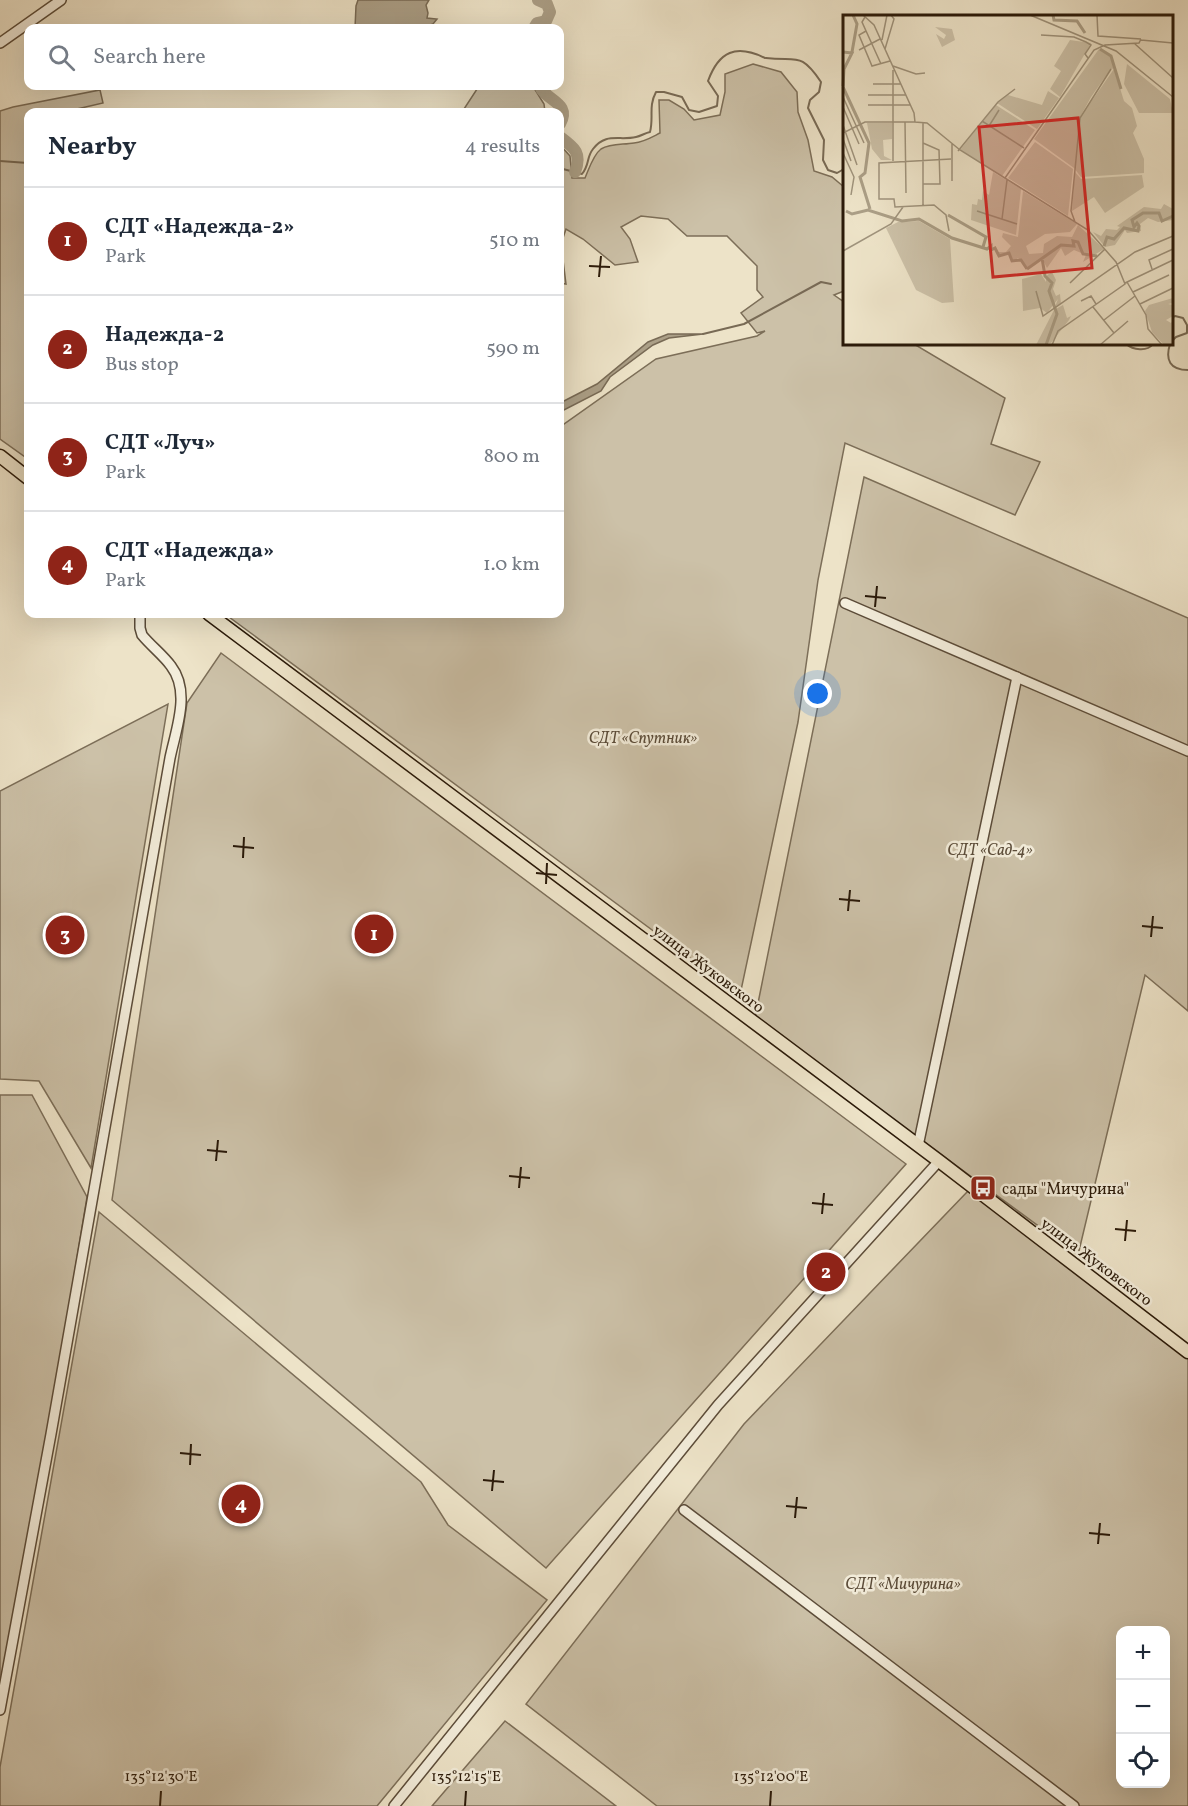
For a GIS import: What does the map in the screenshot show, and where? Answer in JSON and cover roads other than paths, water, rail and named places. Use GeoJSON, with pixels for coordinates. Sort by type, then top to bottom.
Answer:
{"type":"FeatureCollection","features":[{"type":"Feature","properties":{"kind":"main road"},"geometry":{"type":"LineString","coordinates":[[0,456],[24,475]]}},
{"type":"Feature","properties":{"kind":"main road","name":"улица Жуковского"},"geometry":{"type":"LineString","coordinates":[[214,618],[939,1161],[1188,1352]]}},
{"type":"Feature","properties":{"kind":"street"},"geometry":{"type":"LineString","coordinates":[[28,24],[61,0]]}},
{"type":"Feature","properties":{"kind":"street"},"geometry":{"type":"LineString","coordinates":[[0,44],[24,27]]}},
{"type":"Feature","properties":{"kind":"street"},"geometry":{"type":"LineString","coordinates":[[845,603],[1188,751]]}},
{"type":"Feature","properties":{"kind":"street"},"geometry":{"type":"LineString","coordinates":[[0,1710],[170,758],[181,708],[180,684],[175,672],[142,635],[140,618]]}},
{"type":"Feature","properties":{"kind":"street"},"geometry":{"type":"LineString","coordinates":[[918,1146],[1017,677]]}},
{"type":"Feature","properties":{"kind":"street"},"geometry":{"type":"LineString","coordinates":[[394,1806],[718,1405],[939,1161]]}},
{"type":"Feature","properties":{"kind":"street"},"geometry":{"type":"LineString","coordinates":[[684,1510],[1074,1806]]}},
{"type":"Feature","properties":{"kind":"waterway"},"geometry":{"type":"LineString","coordinates":[[536,24],[546,21],[550,12],[547,4],[538,0]]}},
{"type":"Feature","properties":{"kind":"waterway"},"geometry":{"type":"LineString","coordinates":[[564,169],[582,174],[591,152],[598,144],[608,139],[630,138],[650,132],[652,102],[656,92],[682,97],[689,110],[699,112],[717,106],[718,96],[708,81],[712,71],[723,57],[737,51],[745,51],[765,58]]}},
{"type":"Feature","properties":{"kind":"waterway"},"geometry":{"type":"LineString","coordinates":[[766,58],[803,62],[821,82],[819,92],[810,100],[808,108],[824,140],[823,160],[828,170],[837,173],[843,170]]}},
{"type":"Feature","properties":{"kind":"waterway"},"geometry":{"type":"LineString","coordinates":[[542,90],[561,108]]}},
{"type":"Feature","properties":{"kind":"waterway"},"geometry":{"type":"LineString","coordinates":[[564,140],[576,151],[578,160],[575,172]]}},
{"type":"Feature","properties":{"kind":"waterway"},"geometry":{"type":"LineString","coordinates":[[0,161],[24,163]]}},
{"type":"Feature","properties":{"kind":"waterway"},"geometry":{"type":"LineString","coordinates":[[703,334],[744,324],[821,282],[831,284]]}},
{"type":"Feature","properties":{"kind":"waterway"},"geometry":{"type":"LineString","coordinates":[[1173,317],[1183,318],[1187,325],[1187,333],[1173,340]]}},
{"type":"Feature","properties":{"kind":"waterway"},"geometry":{"type":"LineString","coordinates":[[1128,345],[1140,349],[1152,345]]}},
{"type":"Feature","properties":{"kind":"waterway"},"geometry":{"type":"LineString","coordinates":[[1170,345],[1168,355],[1170,363],[1182,370],[1188,370]]}},
{"type":"Feature","properties":{"kind":"place","name":"СДТ «Надежда-2»"},"geometry":{"type":"Point","coordinates":[374,934]}},
{"type":"Feature","properties":{"kind":"place","name":"СДТ «Луч»"},"geometry":{"type":"Point","coordinates":[65,935]}},
{"type":"Feature","properties":{"kind":"place","name":"сады \"Мичурина\""},"geometry":{"type":"Point","coordinates":[983,1188]}},
{"type":"Feature","properties":{"kind":"place","name":"Надежда-2"},"geometry":{"type":"Point","coordinates":[826,1272]}},
{"type":"Feature","properties":{"kind":"place","name":"СДТ «Надежда»"},"geometry":{"type":"Point","coordinates":[241,1504]}},
{"type":"Feature","properties":{"kind":"park label","name":"СДТ «Спутник»"},"geometry":{"type":"Point","coordinates":[643,737]}},
{"type":"Feature","properties":{"kind":"park label","name":"СДТ «Сад-4»"},"geometry":{"type":"Point","coordinates":[990,849]}},
{"type":"Feature","properties":{"kind":"park label","name":"СДТ «Мичурина»"},"geometry":{"type":"Point","coordinates":[903,1583]}}]}
